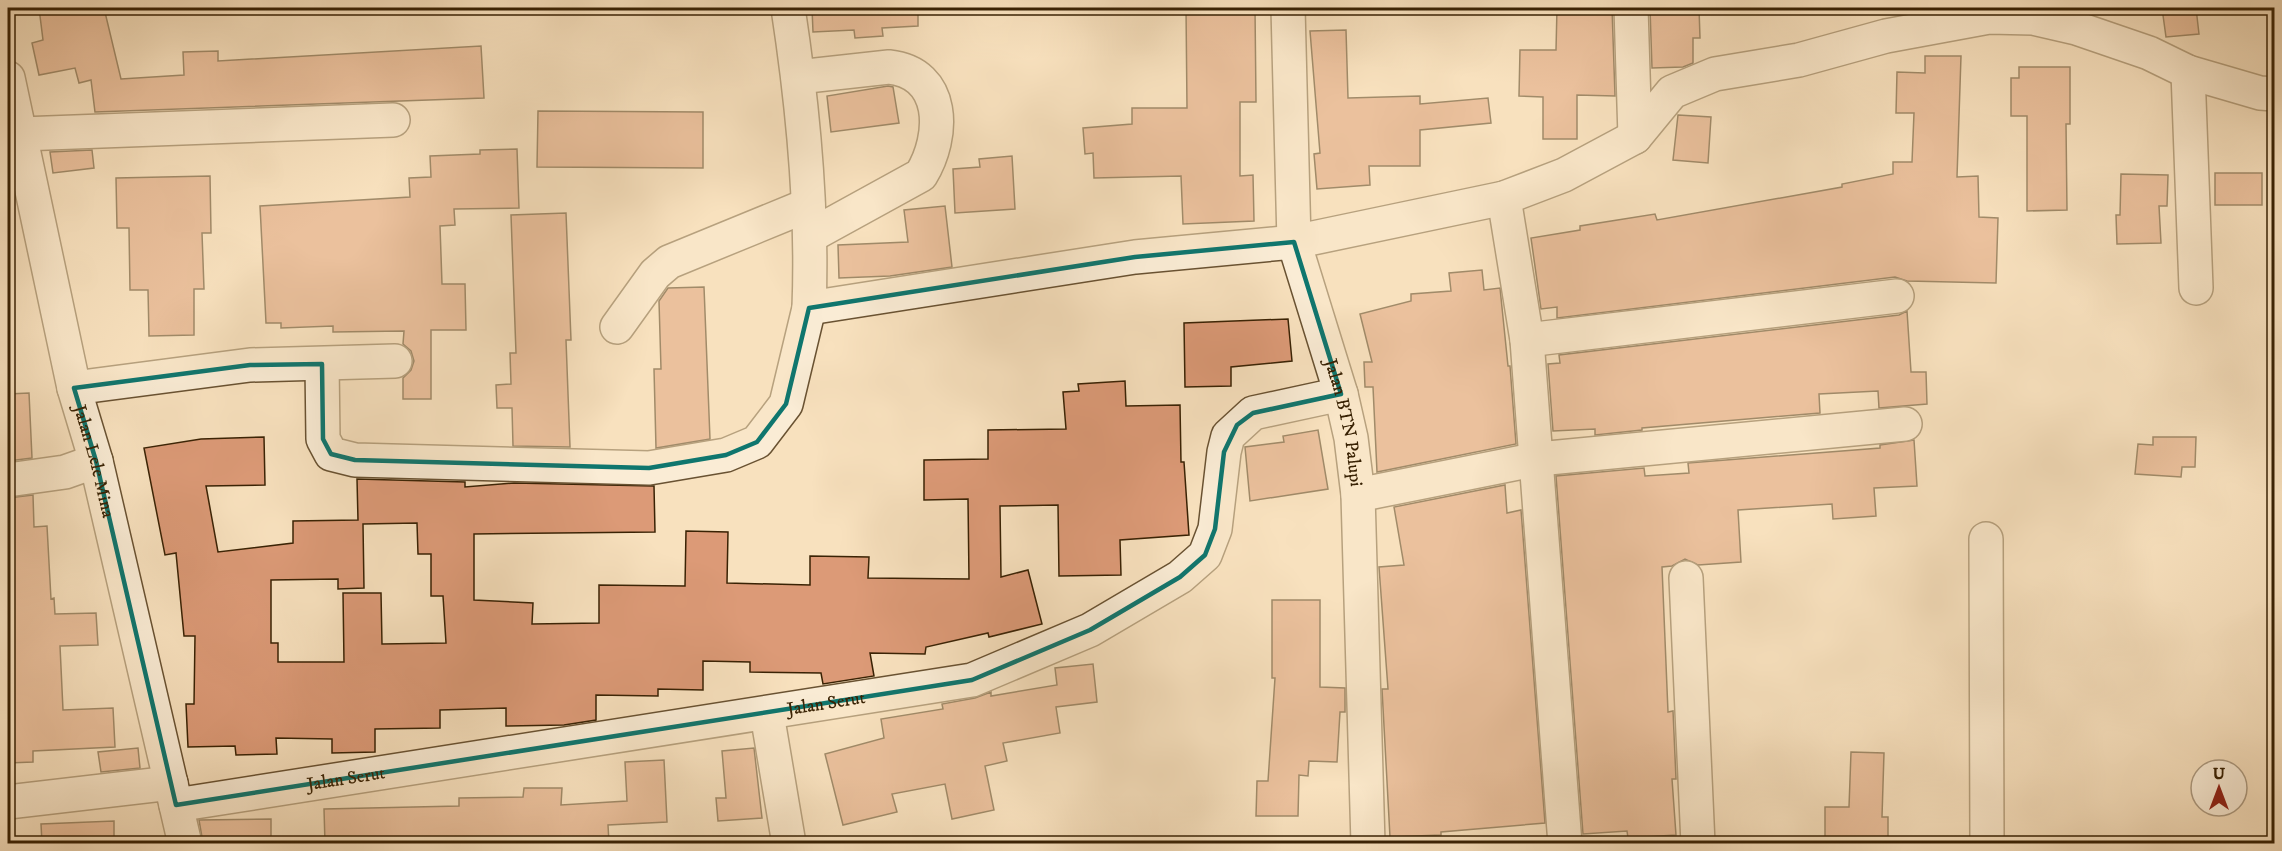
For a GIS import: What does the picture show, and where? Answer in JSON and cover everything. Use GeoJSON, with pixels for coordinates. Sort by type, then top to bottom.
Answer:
{"type":"FeatureCollection","features":[{"type":"Feature","properties":{"kind":"street"},"geometry":{"type":"LineString","coordinates":[[322,364],[323,440],[331,454],[355,460],[649,468],[726,456],[757,442],[786,404],[809,308],[809,220],[798,77],[788,8]]}},
{"type":"Feature","properties":{"kind":"street","name":"Jalan BTN Palupi"},"geometry":{"type":"LineString","coordinates":[[1288,8],[1294,242],[1341,394],[1351,438],[1358,495],[1368,843]]}},
{"type":"Feature","properties":{"kind":"street"},"geometry":{"type":"LineString","coordinates":[[1631,8],[1635,137]]}},
{"type":"Feature","properties":{"kind":"street"},"geometry":{"type":"LineString","coordinates":[[809,308],[1135,257],[1294,242],[1504,198],[1564,175],[1635,137],[1672,92],[1715,74],[1799,60],[1886,36],[1989,17],[2032,18],[2076,28],[2149,53],[2188,72],[2260,93],[2274,94]]}},
{"type":"Feature","properties":{"kind":"street"},"geometry":{"type":"LineString","coordinates":[[617,327],[655,274],[669,262],[809,220],[921,175],[928,163],[934,142],[934,100],[927,86],[903,69],[889,68],[798,77]]}},
{"type":"Feature","properties":{"kind":"street"},"geometry":{"type":"LineString","coordinates":[[2188,72],[2196,288]]}},
{"type":"Feature","properties":{"kind":"street","name":"Jalan Lele Mina"},"geometry":{"type":"LineString","coordinates":[[8,78],[21,134],[20,185],[74,388],[96,461],[185,843]]}},
{"type":"Feature","properties":{"kind":"street"},"geometry":{"type":"LineString","coordinates":[[21,134],[393,120]]}},
{"type":"Feature","properties":{"kind":"street"},"geometry":{"type":"LineString","coordinates":[[1504,198],[1527,340],[1538,459],[1565,843]]}},
{"type":"Feature","properties":{"kind":"street"},"geometry":{"type":"LineString","coordinates":[[1527,340],[1897,296]]}},
{"type":"Feature","properties":{"kind":"street"},"geometry":{"type":"LineString","coordinates":[[74,388],[250,365],[395,361]]}},
{"type":"Feature","properties":{"kind":"street","name":"Jalan Serut"},"geometry":{"type":"LineString","coordinates":[[8,802],[173,794],[767,714],[861,696],[972,680],[1090,630],[1180,577],[1205,555],[1215,529],[1224,452],[1228,436],[1237,425],[1253,413],[1341,394]]}},
{"type":"Feature","properties":{"kind":"street"},"geometry":{"type":"LineString","coordinates":[[1358,495],[1538,459],[1905,424]]}},
{"type":"Feature","properties":{"kind":"street"},"geometry":{"type":"LineString","coordinates":[[8,480],[65,471],[96,461]]}},
{"type":"Feature","properties":{"kind":"street"},"geometry":{"type":"LineString","coordinates":[[1986,539],[1987,843]]}},
{"type":"Feature","properties":{"kind":"street"},"geometry":{"type":"LineString","coordinates":[[1686,578],[1698,843]]}},
{"type":"Feature","properties":{"kind":"street"},"geometry":{"type":"LineString","coordinates":[[767,714],[789,843]]}},
{"type":"Feature","properties":{"kind":"highlighted area"},"geometry":{"type":"Polygon","coordinates":[[[1294,242],[1341,394],[1253,413],[1237,425],[1224,452],[1215,529],[1205,555],[1180,577],[1090,630],[972,680],[176,805],[96,461],[74,388],[250,365],[322,364],[323,439],[331,454],[355,460],[649,468],[726,455],[757,442],[786,404],[809,308],[1135,257],[1294,242]]]}},
{"type":"Feature","properties":{"kind":"building"},"geometry":{"type":"Polygon","coordinates":[[[39,8],[104,8],[121,79],[184,75],[183,52],[218,51],[218,61],[481,46],[484,98],[95,112],[91,80],[79,83],[75,68],[39,75],[32,43],[43,40],[39,8]]]}},
{"type":"Feature","properties":{"kind":"building"},"geometry":{"type":"Polygon","coordinates":[[[812,8],[918,8],[918,26],[882,28],[883,36],[855,38],[854,30],[813,32],[812,8]]]}},
{"type":"Feature","properties":{"kind":"building"},"geometry":{"type":"Polygon","coordinates":[[[1186,8],[1255,8],[1256,102],[1240,102],[1240,176],[1253,175],[1254,221],[1183,224],[1181,176],[1094,178],[1093,153],[1085,154],[1083,128],[1132,124],[1132,108],[1187,108],[1186,8]]]}},
{"type":"Feature","properties":{"kind":"building"},"geometry":{"type":"Polygon","coordinates":[[[1557,8],[1612,8],[1615,96],[1577,95],[1577,139],[1543,139],[1543,97],[1519,96],[1520,50],[1556,50],[1557,8]]]}},
{"type":"Feature","properties":{"kind":"building"},"geometry":{"type":"Polygon","coordinates":[[[1650,8],[1699,8],[1700,38],[1693,38],[1693,63],[1683,67],[1652,68],[1650,8]]]}},
{"type":"Feature","properties":{"kind":"building"},"geometry":{"type":"Polygon","coordinates":[[[2162,8],[2196,8],[2199,34],[2166,37],[2162,8]]]}},
{"type":"Feature","properties":{"kind":"building"},"geometry":{"type":"Polygon","coordinates":[[[1346,30],[1348,98],[1420,96],[1420,104],[1488,98],[1491,123],[1420,130],[1420,166],[1369,166],[1370,185],[1317,189],[1314,154],[1320,153],[1310,31],[1346,30]]]}},
{"type":"Feature","properties":{"kind":"building"},"geometry":{"type":"Polygon","coordinates":[[[1925,56],[1961,56],[1957,177],[1978,176],[1979,217],[1998,218],[1996,283],[1907,281],[1895,277],[1557,318],[1557,307],[1541,309],[1531,238],[1580,230],[1580,226],[1655,214],[1657,220],[1842,187],[1842,184],[1893,174],[1893,162],[1912,162],[1914,113],[1896,113],[1897,72],[1925,73],[1925,56]]]}},
{"type":"Feature","properties":{"kind":"building"},"geometry":{"type":"Polygon","coordinates":[[[2019,67],[2070,67],[2070,124],[2066,124],[2067,210],[2027,211],[2027,116],[2011,116],[2011,78],[2019,78],[2019,67]]]}},
{"type":"Feature","properties":{"kind":"building"},"geometry":{"type":"Polygon","coordinates":[[[893,87],[899,123],[831,132],[827,96],[893,87]]]}},
{"type":"Feature","properties":{"kind":"building"},"geometry":{"type":"Polygon","coordinates":[[[538,111],[703,112],[703,168],[537,167],[538,111]]]}},
{"type":"Feature","properties":{"kind":"building"},"geometry":{"type":"Polygon","coordinates":[[[1678,115],[1711,117],[1708,163],[1673,160],[1678,115]]]}},
{"type":"Feature","properties":{"kind":"building"},"geometry":{"type":"Polygon","coordinates":[[[517,149],[519,208],[454,209],[455,225],[440,226],[442,284],[465,284],[466,330],[431,330],[431,399],[403,399],[403,378],[411,370],[414,361],[411,351],[403,344],[404,331],[333,332],[333,326],[281,328],[281,323],[266,323],[260,206],[410,197],[409,178],[431,177],[430,156],[480,154],[480,150],[517,149]]]}},
{"type":"Feature","properties":{"kind":"building"},"geometry":{"type":"Polygon","coordinates":[[[92,150],[94,168],[53,173],[50,152],[92,150]]]}},
{"type":"Feature","properties":{"kind":"building"},"geometry":{"type":"Polygon","coordinates":[[[1012,156],[1015,209],[955,213],[953,169],[980,167],[979,159],[1012,156]]]}},
{"type":"Feature","properties":{"kind":"building"},"geometry":{"type":"Polygon","coordinates":[[[2215,173],[2262,173],[2262,205],[2215,205],[2215,173]]]}},
{"type":"Feature","properties":{"kind":"building"},"geometry":{"type":"Polygon","coordinates":[[[2121,174],[2168,175],[2167,206],[2159,206],[2161,243],[2117,244],[2116,215],[2120,215],[2121,174]]]}},
{"type":"Feature","properties":{"kind":"building"},"geometry":{"type":"Polygon","coordinates":[[[210,176],[211,233],[202,233],[204,289],[194,289],[194,335],[149,336],[148,290],[130,290],[129,228],[117,228],[116,178],[210,176]]]}},
{"type":"Feature","properties":{"kind":"building"},"geometry":{"type":"Polygon","coordinates":[[[945,206],[952,267],[890,276],[839,278],[838,245],[908,242],[904,210],[945,206]]]}},
{"type":"Feature","properties":{"kind":"building"},"geometry":{"type":"Polygon","coordinates":[[[566,213],[571,340],[566,340],[570,447],[513,446],[512,408],[497,408],[496,385],[511,384],[510,353],[516,353],[511,215],[566,213]]]}},
{"type":"Feature","properties":{"kind":"building"},"geometry":{"type":"Polygon","coordinates":[[[1482,270],[1484,290],[1500,288],[1508,366],[1510,366],[1516,444],[1377,472],[1373,387],[1365,387],[1364,362],[1372,362],[1360,314],[1411,301],[1411,294],[1451,291],[1449,273],[1482,270]]]}},
{"type":"Feature","properties":{"kind":"building"},"geometry":{"type":"Polygon","coordinates":[[[704,287],[710,439],[656,448],[654,369],[661,369],[659,301],[668,288],[704,287]]]}},
{"type":"Feature","properties":{"kind":"building"},"geometry":{"type":"Polygon","coordinates":[[[1907,311],[1911,372],[1926,372],[1927,404],[1879,408],[1878,391],[1819,394],[1820,413],[1642,428],[1642,430],[1595,435],[1595,429],[1553,431],[1548,364],[1560,363],[1559,355],[1899,315],[1907,311]]]}},
{"type":"Feature","properties":{"kind":"building"},"geometry":{"type":"Polygon","coordinates":[[[1288,319],[1292,361],[1231,367],[1231,386],[1185,387],[1184,323],[1288,319]]]}},
{"type":"Feature","properties":{"kind":"building"},"geometry":{"type":"Polygon","coordinates":[[[1125,381],[1126,406],[1180,405],[1181,462],[1184,462],[1189,535],[1120,540],[1121,575],[1059,576],[1058,505],[1000,506],[1001,577],[1028,570],[1042,624],[989,637],[988,633],[926,647],[925,654],[870,653],[874,676],[823,684],[821,673],[750,672],[750,662],[703,661],[703,690],[658,689],[658,696],[596,695],[596,720],[564,725],[506,726],[506,708],[440,710],[440,728],[375,729],[375,752],[332,753],[332,739],[276,738],[277,754],[236,755],[235,746],[188,747],[186,704],[194,704],[195,636],[184,636],[176,553],[165,555],[144,448],[201,439],[264,437],[265,485],[206,486],[218,552],[293,543],[293,521],[358,520],[357,479],[465,482],[465,487],[514,483],[654,486],[655,532],[474,534],[474,600],[533,603],[532,624],[599,623],[599,585],[685,586],[686,531],[728,532],[727,583],[810,585],[810,556],[869,557],[868,578],[969,579],[968,499],[924,500],[924,460],[988,459],[988,430],[1066,429],[1063,392],[1079,391],[1078,384],[1125,381]],[[417,523],[363,524],[364,588],[338,589],[338,579],[271,580],[271,643],[278,643],[278,662],[344,662],[343,593],[381,593],[382,644],[446,643],[443,596],[431,596],[431,554],[418,554],[417,523]]]}},
{"type":"Feature","properties":{"kind":"building"},"geometry":{"type":"Polygon","coordinates":[[[29,393],[32,458],[8,461],[8,394],[29,393]]]}},
{"type":"Feature","properties":{"kind":"building"},"geometry":{"type":"Polygon","coordinates":[[[1318,430],[1328,489],[1250,501],[1245,447],[1284,442],[1283,436],[1318,430]]]}},
{"type":"Feature","properties":{"kind":"building"},"geometry":{"type":"Polygon","coordinates":[[[2153,437],[2196,437],[2195,467],[2182,467],[2181,477],[2135,474],[2138,444],[2153,445],[2153,437]]]}},
{"type":"Feature","properties":{"kind":"building"},"geometry":{"type":"Polygon","coordinates":[[[1914,440],[1917,486],[1874,488],[1876,516],[1833,519],[1832,504],[1738,510],[1741,562],[1698,565],[1685,559],[1672,566],[1662,567],[1668,712],[1673,711],[1676,779],[1672,779],[1676,835],[1628,838],[1627,831],[1583,834],[1556,476],[1644,468],[1645,476],[1689,473],[1688,463],[1880,448],[1880,445],[1914,440]]]}},
{"type":"Feature","properties":{"kind":"building"},"geometry":{"type":"Polygon","coordinates":[[[1505,485],[1507,513],[1521,510],[1545,823],[1441,832],[1441,835],[1390,837],[1382,689],[1388,689],[1379,567],[1404,565],[1394,507],[1505,485]]]}},
{"type":"Feature","properties":{"kind":"building"},"geometry":{"type":"Polygon","coordinates":[[[33,495],[34,527],[47,526],[51,599],[54,598],[55,614],[96,613],[98,645],[60,646],[63,710],[113,708],[115,747],[33,751],[33,762],[8,763],[8,498],[33,495]]]}},
{"type":"Feature","properties":{"kind":"building"},"geometry":{"type":"Polygon","coordinates":[[[1272,600],[1320,600],[1320,687],[1345,688],[1345,712],[1340,712],[1337,762],[1309,761],[1308,776],[1299,775],[1298,816],[1256,816],[1257,781],[1268,781],[1275,678],[1272,678],[1272,600]]]}},
{"type":"Feature","properties":{"kind":"building"},"geometry":{"type":"Polygon","coordinates":[[[1093,664],[1097,702],[1056,707],[1060,733],[1003,743],[1007,761],[985,766],[994,810],[952,819],[945,784],[892,794],[897,812],[843,825],[825,754],[884,738],[881,719],[943,709],[942,704],[975,698],[991,692],[991,696],[1057,685],[1055,668],[1093,664]]]}},
{"type":"Feature","properties":{"kind":"building"},"geometry":{"type":"Polygon","coordinates":[[[138,748],[140,768],[101,772],[98,752],[138,748]]]}},
{"type":"Feature","properties":{"kind":"building"},"geometry":{"type":"Polygon","coordinates":[[[754,748],[762,818],[718,821],[716,798],[726,798],[722,751],[754,748]]]}},
{"type":"Feature","properties":{"kind":"building"},"geometry":{"type":"Polygon","coordinates":[[[1851,752],[1884,753],[1882,817],[1888,817],[1888,843],[1825,839],[1825,807],[1849,807],[1851,752]]]}},
{"type":"Feature","properties":{"kind":"building"},"geometry":{"type":"Polygon","coordinates":[[[664,760],[667,822],[608,825],[609,843],[325,843],[324,809],[459,806],[459,798],[523,797],[524,788],[562,788],[561,805],[627,801],[625,762],[664,760]]]}},
{"type":"Feature","properties":{"kind":"building"},"geometry":{"type":"Polygon","coordinates":[[[271,819],[271,843],[203,843],[199,820],[271,819]]]}},
{"type":"Feature","properties":{"kind":"building"},"geometry":{"type":"Polygon","coordinates":[[[114,821],[114,843],[42,843],[41,824],[114,821]]]}}]}
